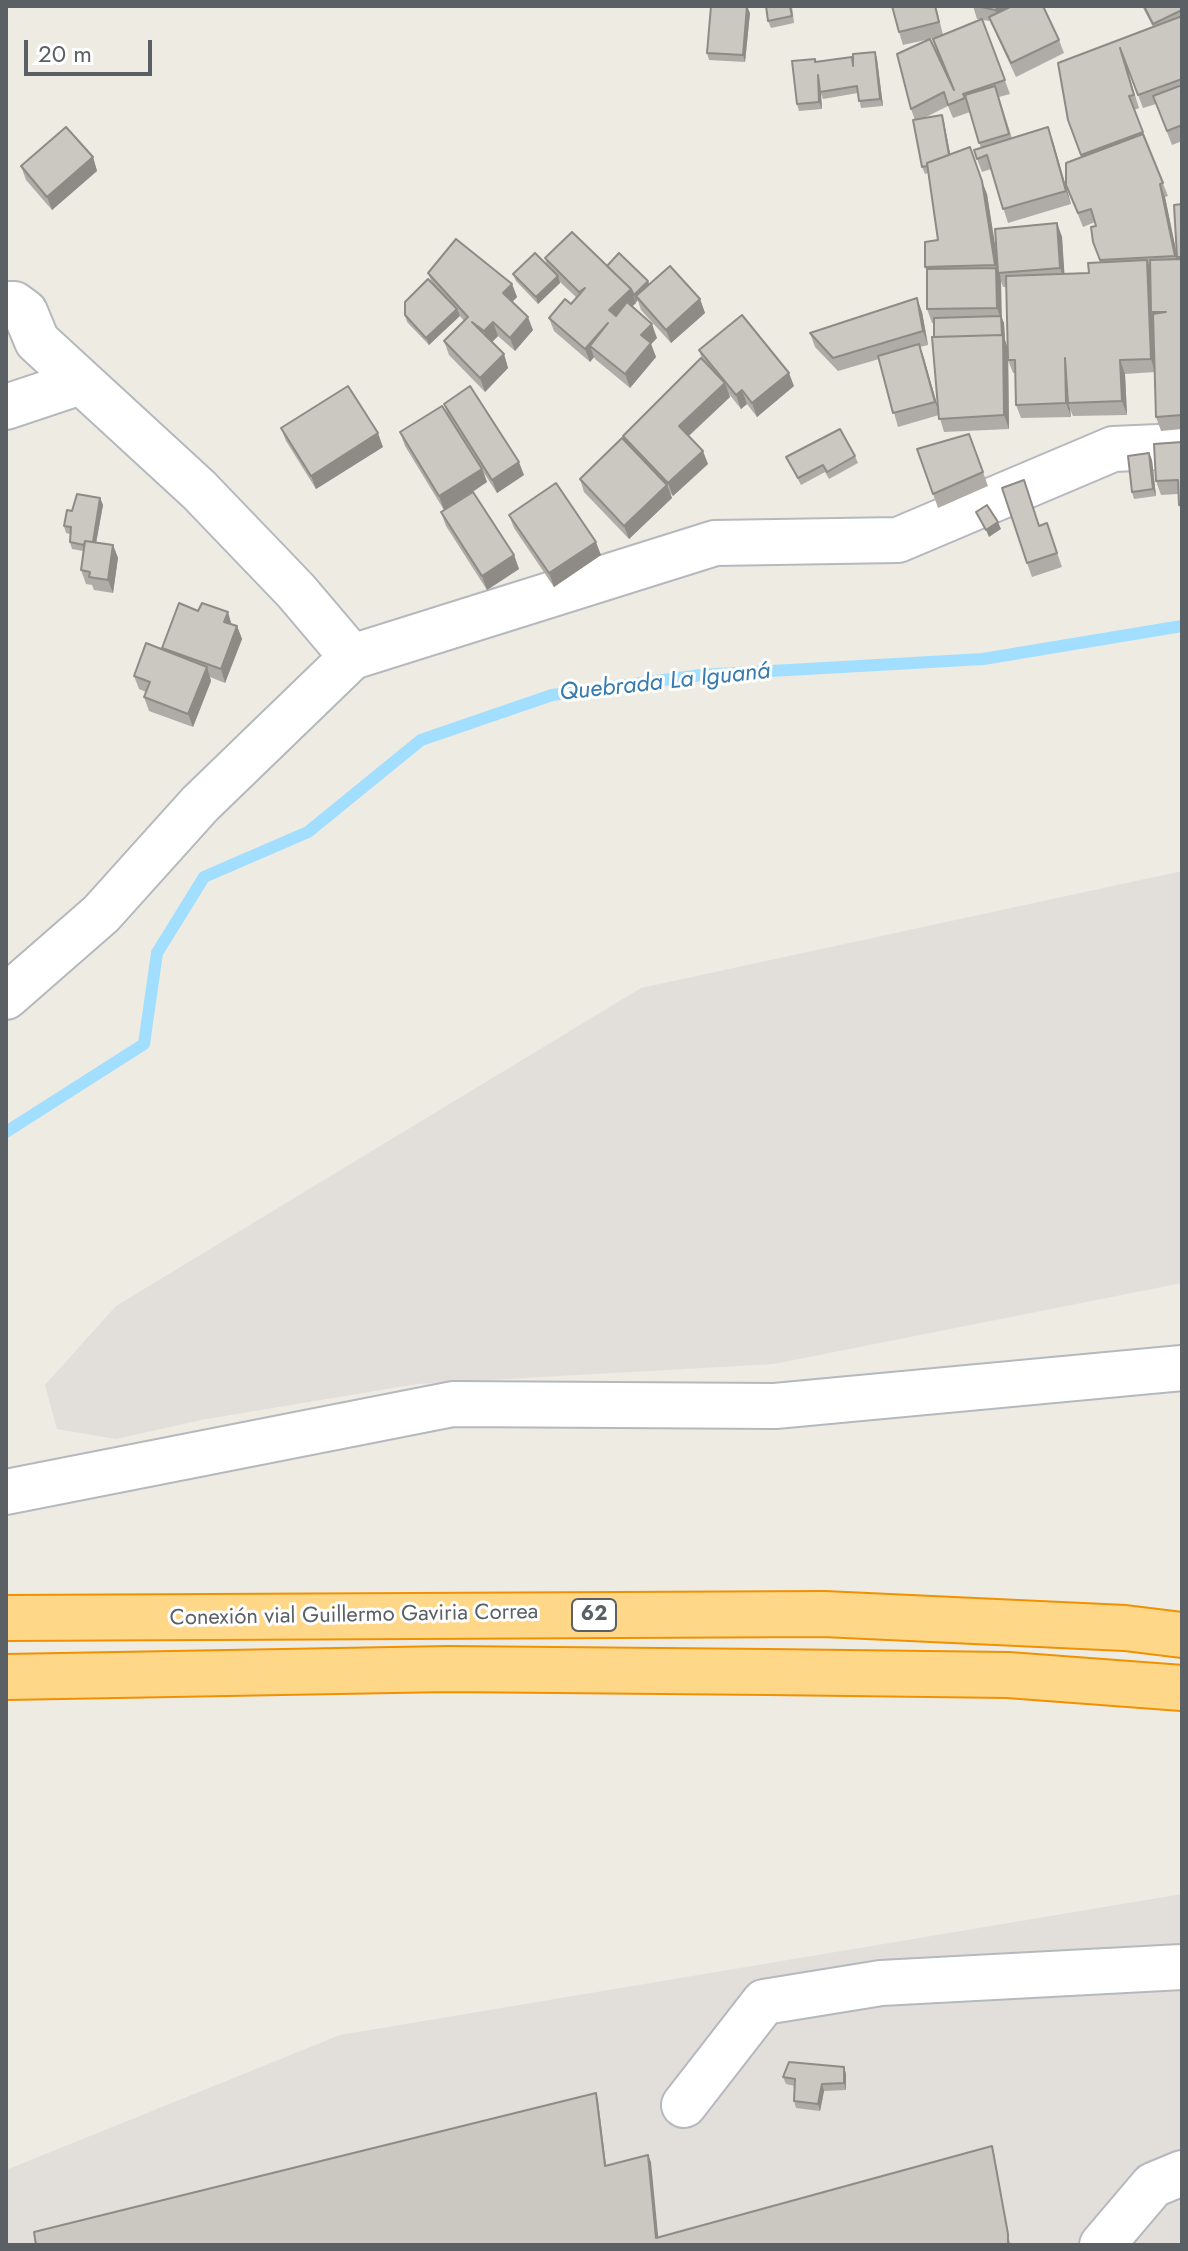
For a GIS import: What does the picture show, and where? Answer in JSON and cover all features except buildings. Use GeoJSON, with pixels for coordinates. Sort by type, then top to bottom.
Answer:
{"type":"FeatureCollection","features":[{"type":"Feature","properties":{"kind":"highway","name":"Conexión vial Guillermo Gaviria Correa"},"geometry":{"type":"LineString","coordinates":[[6,1618],[824,1614],[1125,1628],[1182,1635]]}},
{"type":"Feature","properties":{"kind":"highway"},"geometry":{"type":"LineString","coordinates":[[6,1677],[449,1669],[736,1671],[1008,1675],[1182,1688]]}},
{"type":"Feature","properties":{"kind":"street"},"geometry":{"type":"LineString","coordinates":[[6,304],[14,304],[25,312],[37,341],[199,490],[296,591],[352,657]]}},
{"type":"Feature","properties":{"kind":"street"},"geometry":{"type":"LineString","coordinates":[[6,407],[81,382]]}},
{"type":"Feature","properties":{"kind":"street"},"geometry":{"type":"LineString","coordinates":[[6,997],[101,914],[200,804],[352,657],[715,543],[898,540],[1113,449],[1182,446]]}},
{"type":"Feature","properties":{"kind":"street"},"geometry":{"type":"LineString","coordinates":[[6,1492],[453,1404],[775,1406],[1182,1368]]}},
{"type":"Feature","properties":{"kind":"street"},"geometry":{"type":"LineString","coordinates":[[684,2105],[764,2002],[881,1983],[1182,1967]]}},
{"type":"Feature","properties":{"kind":"street"},"geometry":{"type":"LineString","coordinates":[[1102,2245],[1153,2185],[1182,2173]]}},
{"type":"Feature","properties":{"kind":"shaded area"},"geometry":{"type":"Polygon","coordinates":[[[1182,871],[1182,1283],[774,1364],[417,1384],[201,1420],[116,1439],[57,1429],[45,1385],[116,1306],[641,988],[1182,871]]]}},
{"type":"Feature","properties":{"kind":"shaded area"},"geometry":{"type":"Polygon","coordinates":[[[1182,1894],[1182,2245],[6,2245],[6,2170],[340,2035],[1182,1894]]]}},
{"type":"Feature","properties":{"kind":"waterway","name":"Quebrada La Iguaná"},"geometry":{"type":"LineString","coordinates":[[6,1132],[144,1044],[157,953],[204,877],[308,832],[421,740],[552,695],[701,675],[983,659],[1182,626]]}}]}
